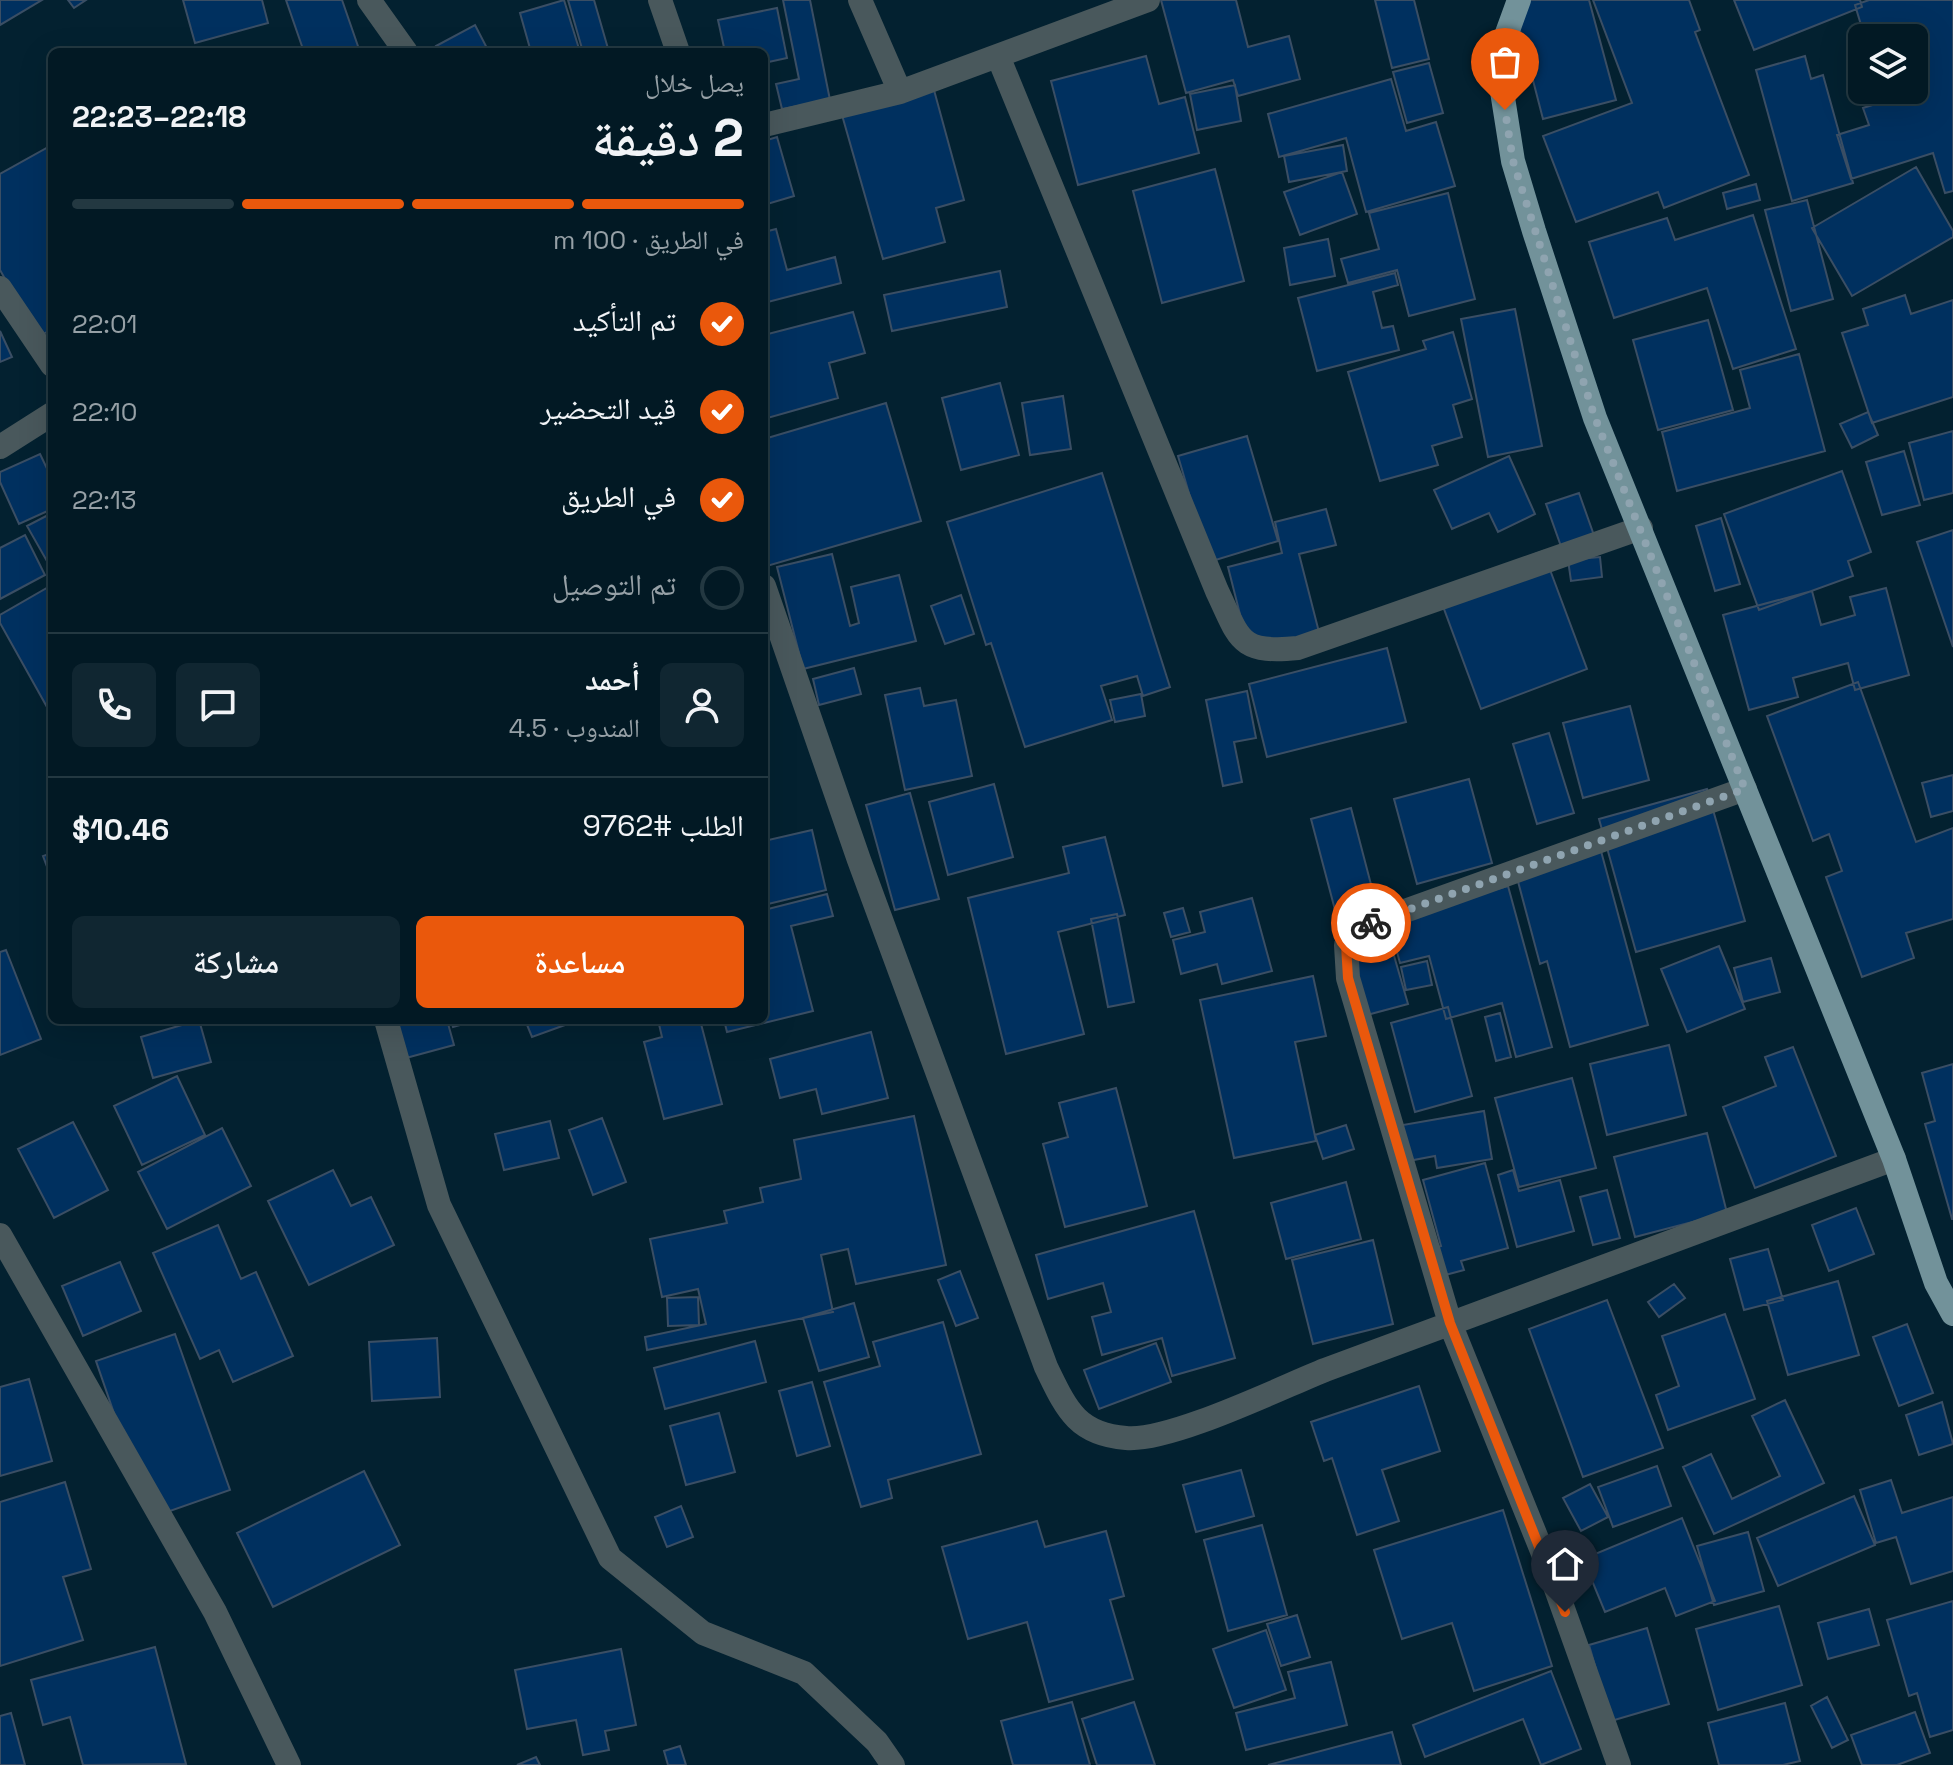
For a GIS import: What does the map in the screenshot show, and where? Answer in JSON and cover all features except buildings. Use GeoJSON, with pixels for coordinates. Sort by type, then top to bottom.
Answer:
{"type":"FeatureCollection","features":[{"type":"Feature","properties":{"kind":"main road"},"geometry":{"type":"LineString","coordinates":[[1519,0],[1503,44],[1501,85],[1513,161],[1595,418],[1894,1159],[1936,1283],[1953,1314]]}},
{"type":"Feature","properties":{"kind":"street"},"geometry":{"type":"LineString","coordinates":[[369,0],[403,48]]}},
{"type":"Feature","properties":{"kind":"street"},"geometry":{"type":"LineString","coordinates":[[660,0],[677,48]]}},
{"type":"Feature","properties":{"kind":"street"},"geometry":{"type":"LineString","coordinates":[[860,0],[900,92]]}},
{"type":"Feature","properties":{"kind":"street"},"geometry":{"type":"LineString","coordinates":[[768,124],[900,92],[1148,0]]}},
{"type":"Feature","properties":{"kind":"street"},"geometry":{"type":"LineString","coordinates":[[998,56],[1217,591],[1238,635],[1249,646],[1269,651],[1298,648],[1641,528]]}},
{"type":"Feature","properties":{"kind":"street"},"geometry":{"type":"LineString","coordinates":[[0,288],[48,359]]}},
{"type":"Feature","properties":{"kind":"street"},"geometry":{"type":"LineString","coordinates":[[0,447],[48,417]]}},
{"type":"Feature","properties":{"kind":"street"},"geometry":{"type":"LineString","coordinates":[[768,597],[954,1120],[1046,1367],[1068,1412],[1093,1432],[1128,1439],[1181,1429],[1450,1323],[1894,1159]]}},
{"type":"Feature","properties":{"kind":"street"},"geometry":{"type":"LineString","coordinates":[[1619,1765],[1546,1561],[1450,1323],[1348,978],[1346,945],[1363,926],[1745,789]]}},
{"type":"Feature","properties":{"kind":"street"},"geometry":{"type":"LineString","coordinates":[[387,1024],[439,1205],[610,1558],[703,1633],[804,1673],[877,1742],[893,1765]]}},
{"type":"Feature","properties":{"kind":"street"},"geometry":{"type":"LineString","coordinates":[[0,1235],[215,1612],[289,1765]]}},
{"type":"Feature","properties":{"kind":"way so far"},"geometry":{"type":"LineString","coordinates":[[1371,923],[1745,789],[1595,418],[1513,161],[1505,110]]}},
{"type":"Feature","properties":{"kind":"route"},"geometry":{"type":"LineString","coordinates":[[1371,923],[1363,926],[1346,945],[1348,978],[1450,1323],[1565,1612]]}}]}
